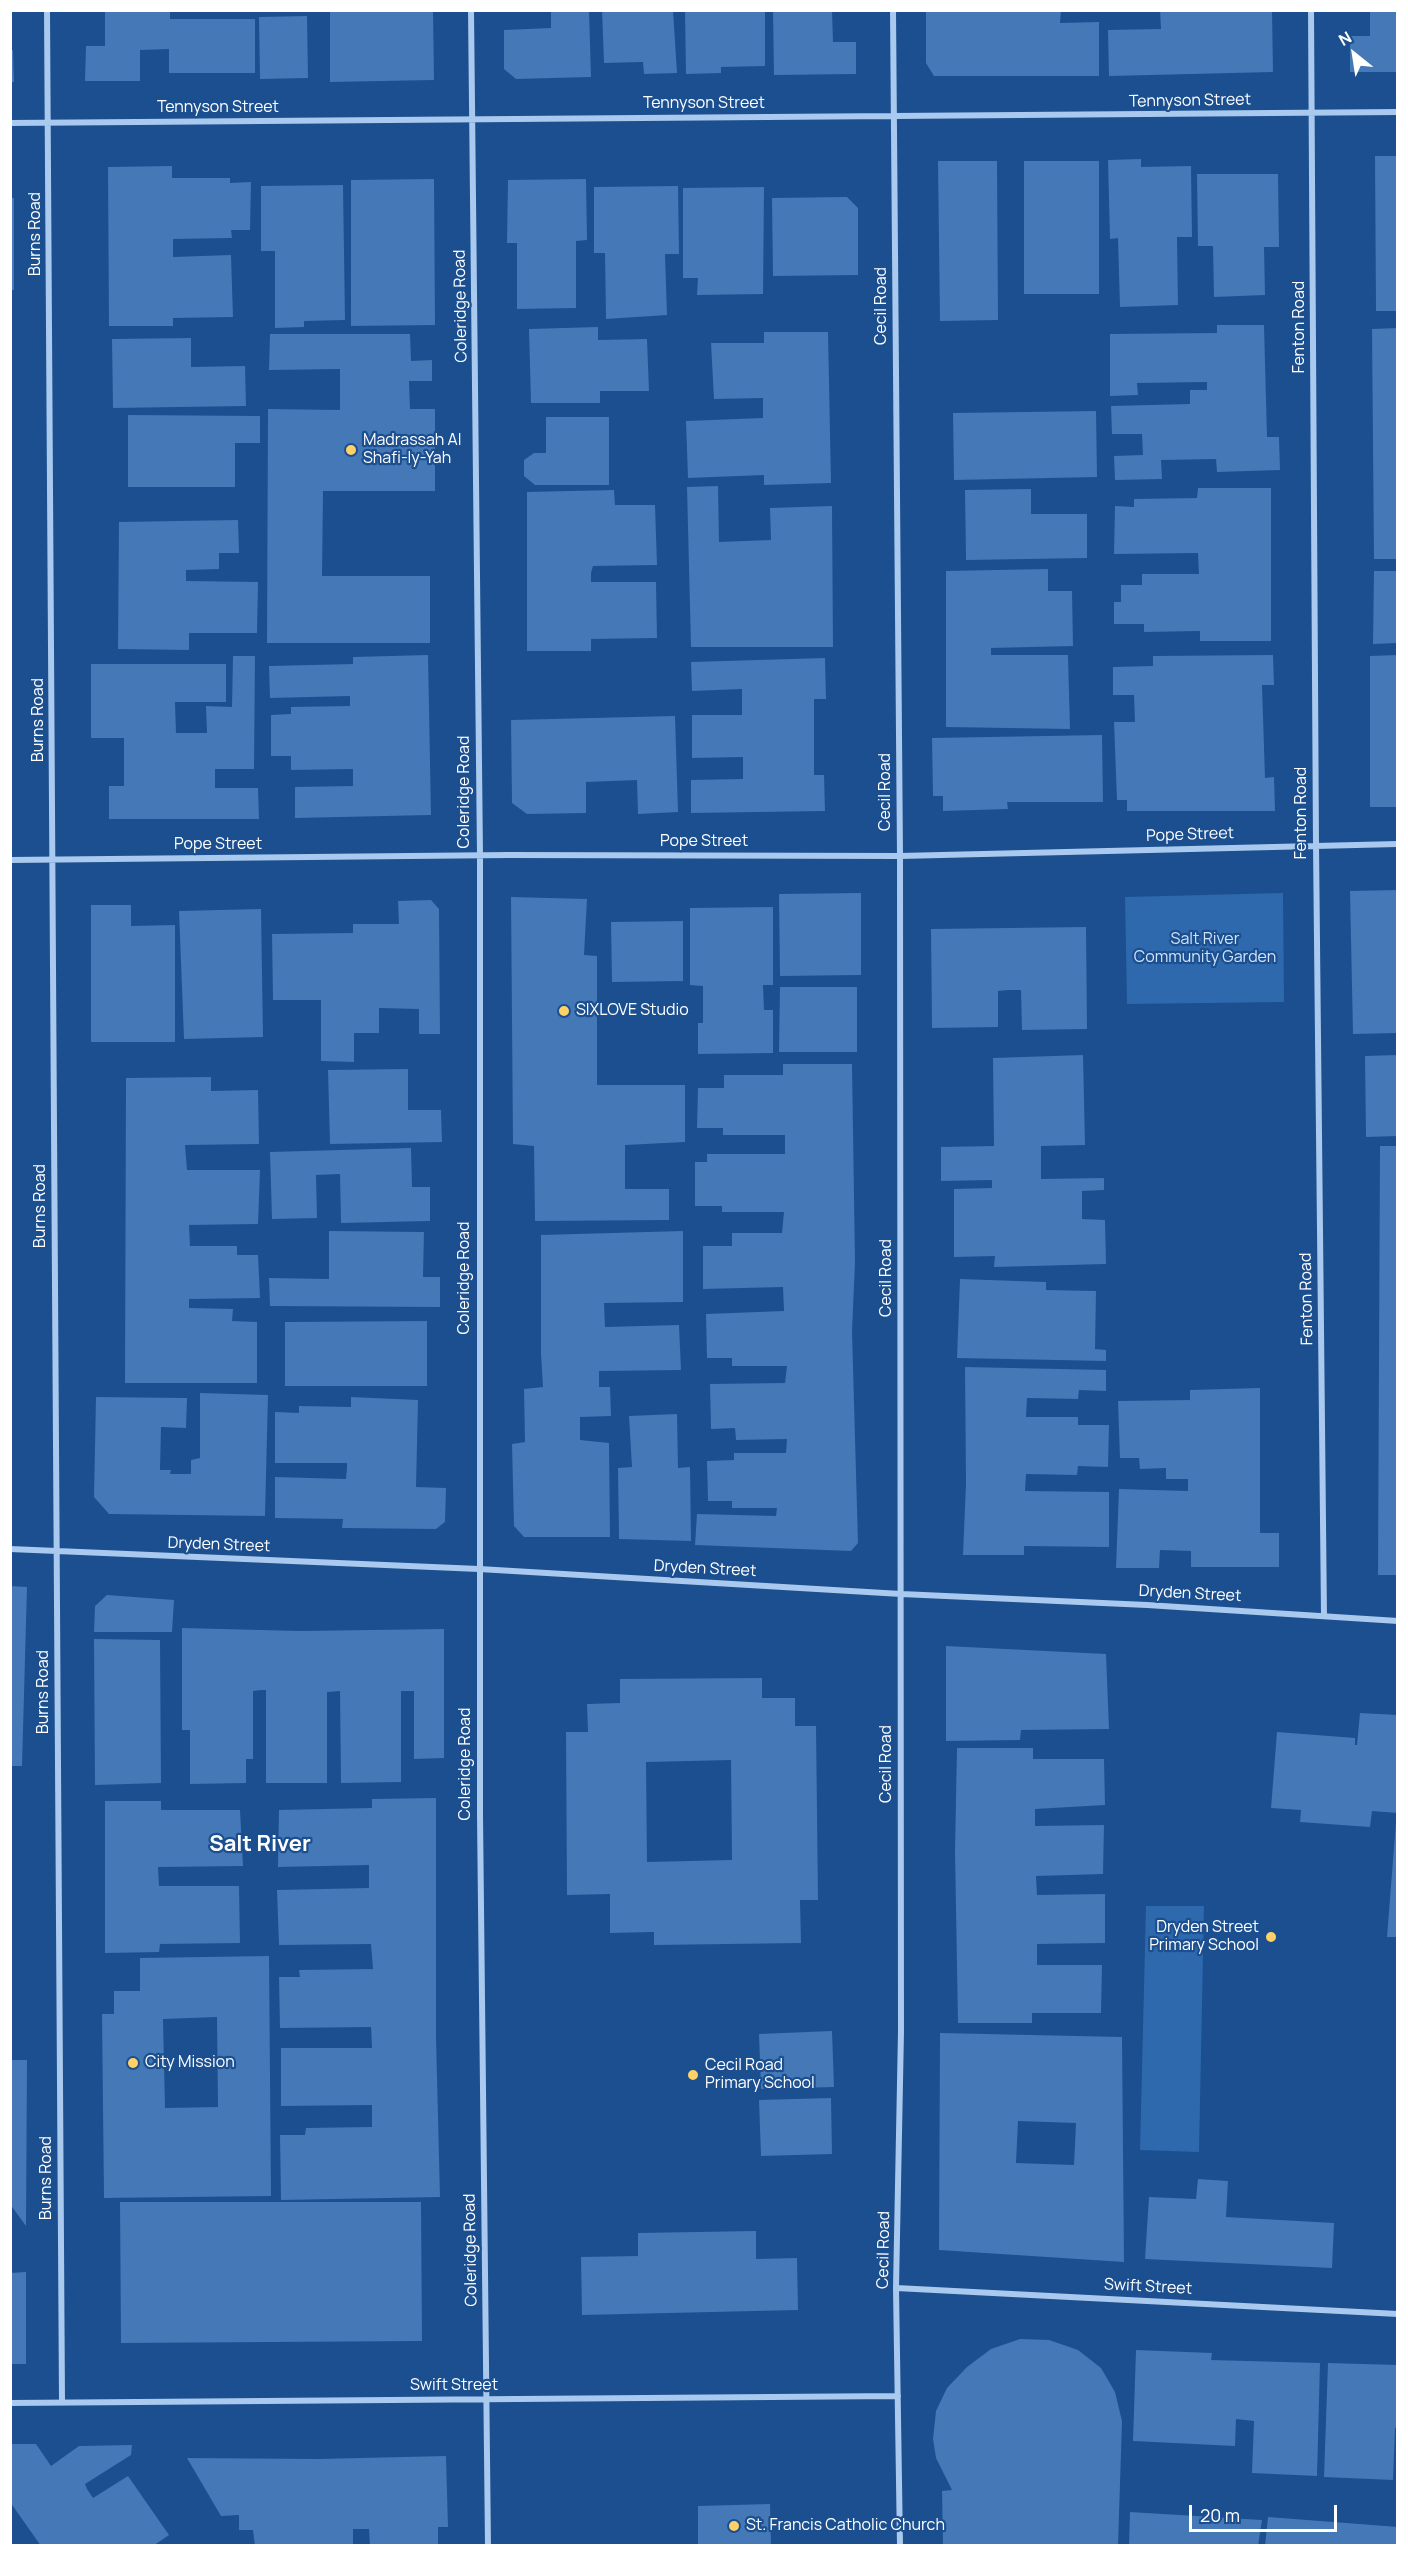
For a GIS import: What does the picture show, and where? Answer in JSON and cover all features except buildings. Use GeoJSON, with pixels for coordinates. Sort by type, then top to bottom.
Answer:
{"type":"FeatureCollection","features":[{"type":"Feature","properties":{"kind":"street","name":"Burns Road"},"geometry":{"type":"LineString","coordinates":[[47,10],[62,2401]]}},
{"type":"Feature","properties":{"kind":"street","name":"Coleridge Road"},"geometry":{"type":"LineString","coordinates":[[471,10],[480,856],[479,1569],[488,2546]]}},
{"type":"Feature","properties":{"kind":"street","name":"Cecil Road"},"geometry":{"type":"LineString","coordinates":[[893,10],[900,856],[901,2031],[896,2288],[900,2546]]}},
{"type":"Feature","properties":{"kind":"street","name":"Fenton Road"},"geometry":{"type":"LineString","coordinates":[[1311,10],[1324,1616]]}},
{"type":"Feature","properties":{"kind":"street","name":"Tennyson Street"},"geometry":{"type":"LineString","coordinates":[[10,123],[1398,112]]}},
{"type":"Feature","properties":{"kind":"street","name":"Pope Street"},"geometry":{"type":"LineString","coordinates":[[10,860],[480,856],[900,856],[1398,844]]}},
{"type":"Feature","properties":{"kind":"street","name":"Dryden Street"},"geometry":{"type":"LineString","coordinates":[[10,1550],[479,1569],[1398,1621]]}},
{"type":"Feature","properties":{"kind":"street","name":"Swift Street"},"geometry":{"type":"LineString","coordinates":[[896,2288],[1398,2314]]}},
{"type":"Feature","properties":{"kind":"street","name":"Swift Street"},"geometry":{"type":"LineString","coordinates":[[10,2403],[898,2396]]}},
{"type":"Feature","properties":{"kind":"green space","name":"Salt River Community Garden"},"geometry":{"type":"Polygon","coordinates":[[[1283,893],[1284,1002],[1127,1004],[1125,897],[1283,893]]]}},
{"type":"Feature","properties":{"kind":"green space"},"geometry":{"type":"Polygon","coordinates":[[[1146,1906],[1204,1906],[1199,2152],[1140,2150],[1146,1906]]]}},
{"type":"Feature","properties":{"kind":"place","name":"Madrassah Al Shafi-Iy-Yah"},"geometry":{"type":"Point","coordinates":[351,450]}},
{"type":"Feature","properties":{"kind":"place","name":"SIXLOVE Studio"},"geometry":{"type":"Point","coordinates":[564,1011]}},
{"type":"Feature","properties":{"kind":"place","name":"Dryden Street Primary School"},"geometry":{"type":"Point","coordinates":[1271,1937]}},
{"type":"Feature","properties":{"kind":"place","name":"City Mission"},"geometry":{"type":"Point","coordinates":[133,2063]}},
{"type":"Feature","properties":{"kind":"place","name":"Cecil Road Primary School"},"geometry":{"type":"Point","coordinates":[693,2075]}},
{"type":"Feature","properties":{"kind":"place","name":"St. Francis Catholic Church"},"geometry":{"type":"Point","coordinates":[734,2526]}},
{"type":"Feature","properties":{"kind":"district","name":"Salt River"},"geometry":{"type":"Point","coordinates":[260,1845]}}]}
